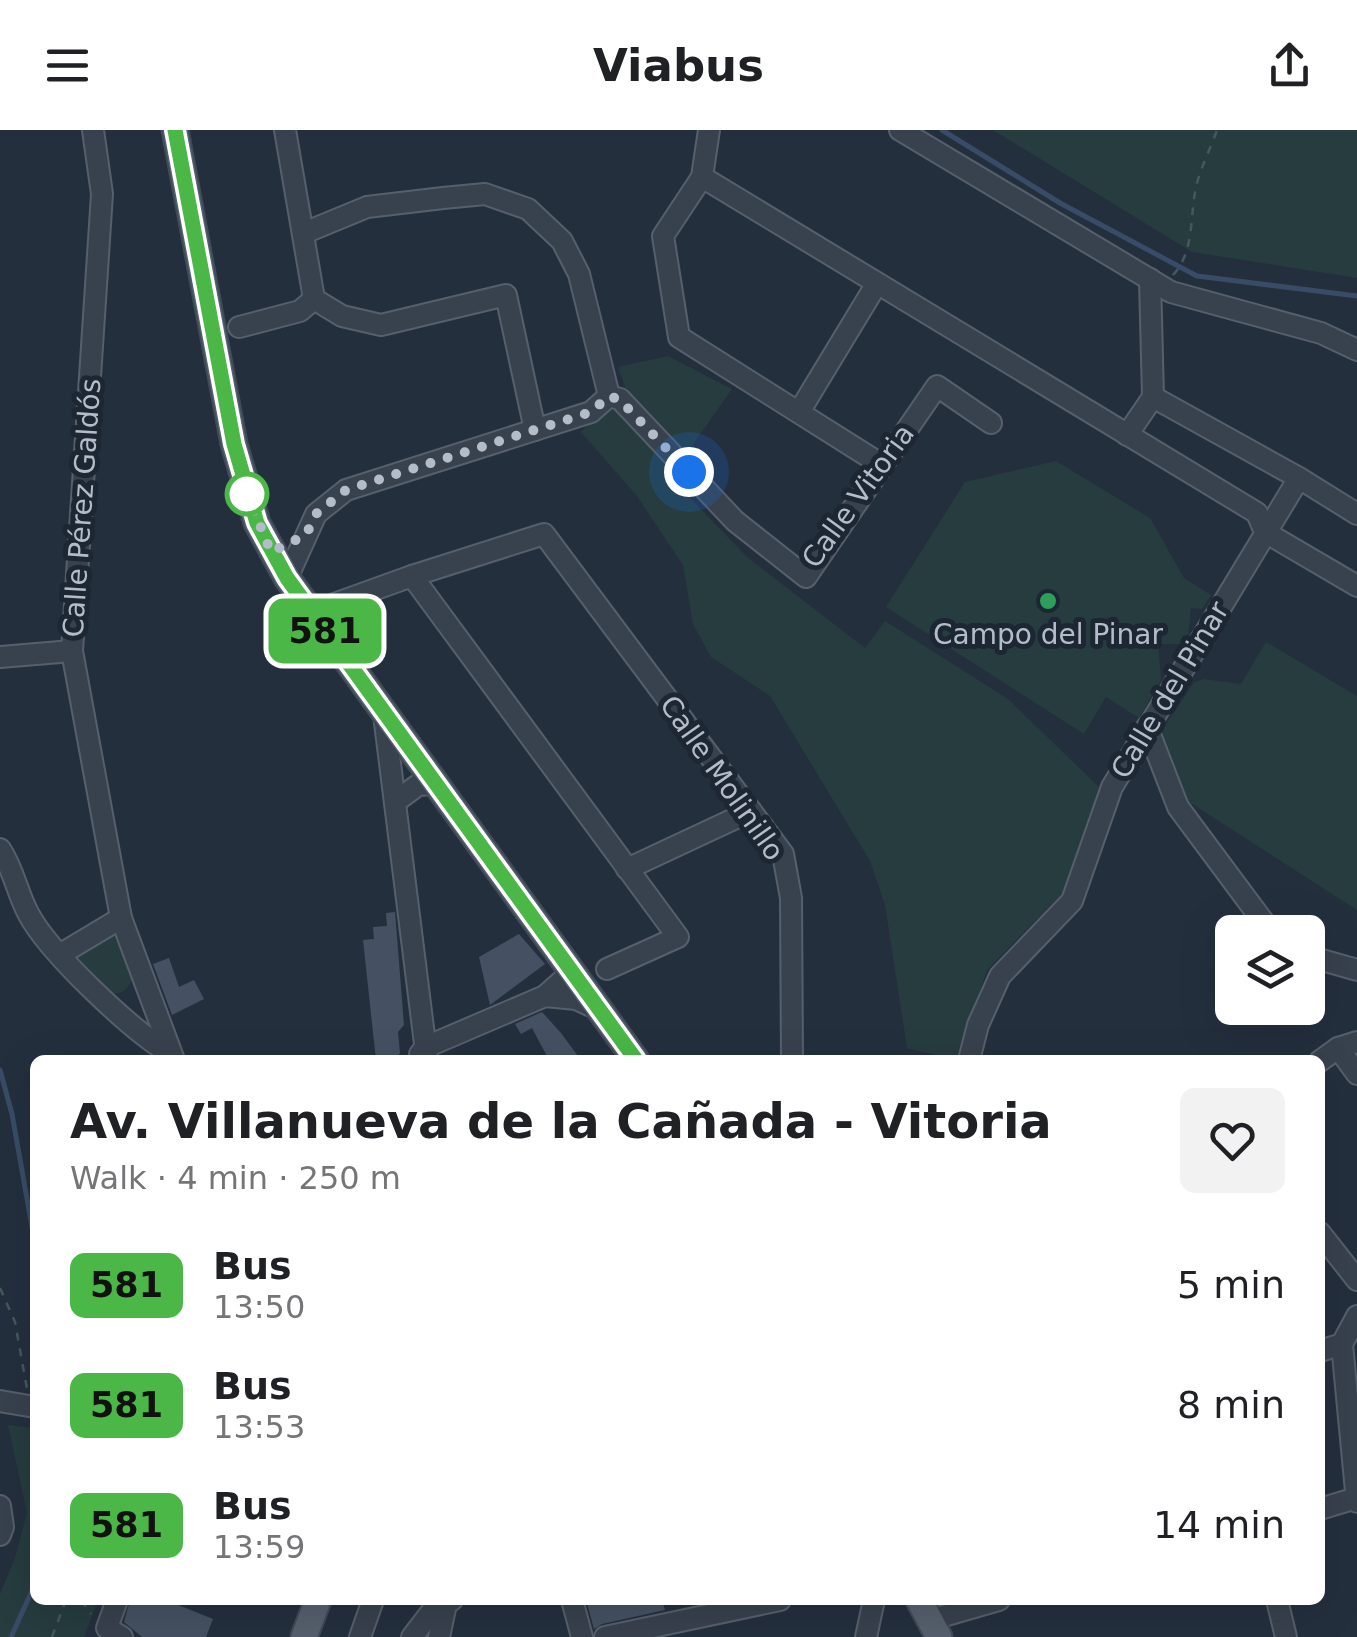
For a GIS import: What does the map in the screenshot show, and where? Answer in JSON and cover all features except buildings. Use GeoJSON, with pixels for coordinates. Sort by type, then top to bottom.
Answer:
{"type":"FeatureCollection","features":[{"type":"Feature","properties":{"kind":"main road"},"geometry":{"type":"LineString","coordinates":[[175,130],[234,444],[257,523],[271,552],[633,1055]]}},
{"type":"Feature","properties":{"kind":"main road"},"geometry":{"type":"LineString","coordinates":[[304,1637],[316,1605]]}},
{"type":"Feature","properties":{"kind":"street","name":"Calle Pérez Galdós"},"geometry":{"type":"LineString","coordinates":[[93,130],[102,194],[72,652],[121,918],[171,1055]]}},
{"type":"Feature","properties":{"kind":"street"},"geometry":{"type":"LineString","coordinates":[[285,130],[314,299]]}},
{"type":"Feature","properties":{"kind":"street"},"geometry":{"type":"LineString","coordinates":[[709,130],[702,176],[663,236],[678,337],[882,465]]}},
{"type":"Feature","properties":{"kind":"street"},"geometry":{"type":"LineString","coordinates":[[900,130],[1156,283],[1322,334],[1357,350]]}},
{"type":"Feature","properties":{"kind":"street"},"geometry":{"type":"LineString","coordinates":[[702,176],[876,285],[1258,513],[1265,532],[1357,586]]}},
{"type":"Feature","properties":{"kind":"street"},"geometry":{"type":"LineString","coordinates":[[287,578],[316,514],[346,490],[591,412],[609,396],[579,274],[562,241],[528,209],[485,194],[443,198],[367,208],[304,233]]}},
{"type":"Feature","properties":{"kind":"street"},"geometry":{"type":"LineString","coordinates":[[1128,436],[1153,397],[1156,283]]}},
{"type":"Feature","properties":{"kind":"street"},"geometry":{"type":"LineString","coordinates":[[799,412],[876,285]]}},
{"type":"Feature","properties":{"kind":"street"},"geometry":{"type":"LineString","coordinates":[[314,299],[342,316],[381,325],[506,295],[535,430]]}},
{"type":"Feature","properties":{"kind":"street"},"geometry":{"type":"LineString","coordinates":[[239,328],[300,311],[314,299]]}},
{"type":"Feature","properties":{"kind":"street","name":"Calle Vitoria"},"geometry":{"type":"LineString","coordinates":[[609,396],[620,400],[735,521],[806,577],[937,386],[991,423]]}},
{"type":"Feature","properties":{"kind":"street"},"geometry":{"type":"LineString","coordinates":[[1153,397],[1357,514]]}},
{"type":"Feature","properties":{"kind":"street","name":"Calle del Pinar"},"geometry":{"type":"LineString","coordinates":[[969,1055],[1000,976],[1072,900],[1112,787],[1299,478]]}},
{"type":"Feature","properties":{"kind":"street","name":"Calle Molinillo"},"geometry":{"type":"LineString","coordinates":[[412,576],[544,534],[782,854],[791,898],[792,1055]]}},
{"type":"Feature","properties":{"kind":"street"},"geometry":{"type":"LineString","coordinates":[[271,552],[306,535]]}},
{"type":"Feature","properties":{"kind":"street"},"geometry":{"type":"LineString","coordinates":[[312,612],[412,576],[678,937],[607,969]]}},
{"type":"Feature","properties":{"kind":"street"},"geometry":{"type":"LineString","coordinates":[[0,657],[72,652]]}},
{"type":"Feature","properties":{"kind":"street"},"geometry":{"type":"LineString","coordinates":[[384,712],[423,1055]]}},
{"type":"Feature","properties":{"kind":"street"},"geometry":{"type":"LineString","coordinates":[[1146,727],[1178,807],[1258,915]]}},
{"type":"Feature","properties":{"kind":"street"},"geometry":{"type":"LineString","coordinates":[[395,802],[418,786],[436,784]]}},
{"type":"Feature","properties":{"kind":"street"},"geometry":{"type":"LineString","coordinates":[[627,868],[751,811]]}},
{"type":"Feature","properties":{"kind":"street"},"geometry":{"type":"LineString","coordinates":[[0,849],[29,916],[146,1040],[169,1055]]}},
{"type":"Feature","properties":{"kind":"street"},"geometry":{"type":"LineString","coordinates":[[61,954],[121,918]]}},
{"type":"Feature","properties":{"kind":"street"},"geometry":{"type":"LineString","coordinates":[[1325,961],[1357,970]]}},
{"type":"Feature","properties":{"kind":"street"},"geometry":{"type":"LineString","coordinates":[[425,1055],[545,996],[573,971]]}},
{"type":"Feature","properties":{"kind":"street"},"geometry":{"type":"LineString","coordinates":[[545,996],[576,999],[602,1010]]}},
{"type":"Feature","properties":{"kind":"street"},"geometry":{"type":"LineString","coordinates":[[1325,1058],[1348,1045],[1357,1074]]}},
{"type":"Feature","properties":{"kind":"street"},"geometry":{"type":"LineString","coordinates":[[1325,1239],[1357,1280]]}},
{"type":"Feature","properties":{"kind":"street"},"geometry":{"type":"LineString","coordinates":[[1325,1349],[1342,1344],[1357,1316]]}},
{"type":"Feature","properties":{"kind":"street"},"geometry":{"type":"LineString","coordinates":[[1325,1508],[1357,1500],[1351,1368],[1342,1344]]}},
{"type":"Feature","properties":{"kind":"street"},"geometry":{"type":"LineString","coordinates":[[0,1401],[30,1406]]}},
{"type":"Feature","properties":{"kind":"street"},"geometry":{"type":"LineString","coordinates":[[115,1605],[107,1628],[122,1637]]}},
{"type":"Feature","properties":{"kind":"street"},"geometry":{"type":"LineString","coordinates":[[360,1637],[371,1605]]}},
{"type":"Feature","properties":{"kind":"street"},"geometry":{"type":"LineString","coordinates":[[412,1637],[440,1605]]}},
{"type":"Feature","properties":{"kind":"street"},"geometry":{"type":"LineString","coordinates":[[439,1637],[441,1605]]}},
{"type":"Feature","properties":{"kind":"street"},"geometry":{"type":"LineString","coordinates":[[573,1605],[580,1637]]}},
{"type":"Feature","properties":{"kind":"street"},"geometry":{"type":"LineString","coordinates":[[605,1637],[669,1630],[735,1605]]}},
{"type":"Feature","properties":{"kind":"street"},"geometry":{"type":"LineString","coordinates":[[866,1637],[873,1605]]}},
{"type":"Feature","properties":{"kind":"street"},"geometry":{"type":"LineString","coordinates":[[929,1619],[981,1605]]}},
{"type":"Feature","properties":{"kind":"street"},"geometry":{"type":"LineString","coordinates":[[1278,1605],[1286,1637]]}},
{"type":"Feature","properties":{"kind":"street"},"geometry":{"type":"LineString","coordinates":[[560,1637],[580,1637]]}},
{"type":"Feature","properties":{"kind":"path"},"geometry":{"type":"LineString","coordinates":[[1156,283],[1180,267],[1188,246],[1196,185],[1218,130]]}},
{"type":"Feature","properties":{"kind":"path"},"geometry":{"type":"LineString","coordinates":[[0,1288],[15,1322],[30,1396]]}},
{"type":"Feature","properties":{"kind":"path"},"geometry":{"type":"LineString","coordinates":[[52,1637],[64,1605]]}},
{"type":"Feature","properties":{"kind":"green space"},"geometry":{"type":"Polygon","coordinates":[[[993,130],[1357,130],[1357,278],[1192,252],[993,130]]]}},
{"type":"Feature","properties":{"kind":"green space"},"geometry":{"type":"Polygon","coordinates":[[[668,356],[732,389],[670,477],[747,557],[865,648],[885,621],[1008,699],[1101,789],[1064,892],[987,970],[958,1055],[936,1055],[907,1048],[885,905],[870,861],[770,696],[711,657],[693,624],[683,565],[637,496],[581,432],[625,387],[618,367],[668,356]]]}},
{"type":"Feature","properties":{"kind":"green space","name":"Campo del Pinar"},"geometry":{"type":"Polygon","coordinates":[[[1056,461],[1150,518],[1184,578],[1211,595],[1202,609],[1191,608],[1187,644],[1158,644],[1161,680],[1139,718],[1106,697],[1084,734],[886,607],[965,482],[1056,461]]]}},
{"type":"Feature","properties":{"kind":"green space"},"geometry":{"type":"Polygon","coordinates":[[[1266,642],[1357,696],[1357,910],[1183,798],[1158,736],[1194,682],[1204,679],[1241,684],[1266,642]]]}},
{"type":"Feature","properties":{"kind":"green space"},"geometry":{"type":"Polygon","coordinates":[[[117,932],[132,980],[118,993],[94,981],[72,958],[117,932]]]}},
{"type":"Feature","properties":{"kind":"green space"},"geometry":{"type":"Polygon","coordinates":[[[8,1425],[30,1427],[30,1605],[96,1605],[84,1637],[0,1637],[0,1594],[27,1513],[8,1425]]]}},
{"type":"Feature","properties":{"kind":"waterway"},"geometry":{"type":"LineString","coordinates":[[942,130],[1060,203],[1197,276],[1357,296]]}},
{"type":"Feature","properties":{"kind":"waterway"},"geometry":{"type":"LineString","coordinates":[[0,1070],[30,1216]]}},
{"type":"Feature","properties":{"kind":"waterway"},"geometry":{"type":"LineString","coordinates":[[11,1637],[30,1595]]}},
{"type":"Feature","properties":{"kind":"bus line","name":"581"},"geometry":{"type":"LineString","coordinates":[[175,130],[234,444],[246,492],[271,552],[633,1055]]}},
{"type":"Feature","properties":{"kind":"place","name":"Campo del Pinar"},"geometry":{"type":"Point","coordinates":[1048,601]}},
{"type":"Feature","properties":{"kind":"route"},"geometry":{"type":"LineString","coordinates":[[247,494],[271,552],[306,535],[316,514],[346,490],[591,412],[609,396],[620,400],[689,472]]}}]}
